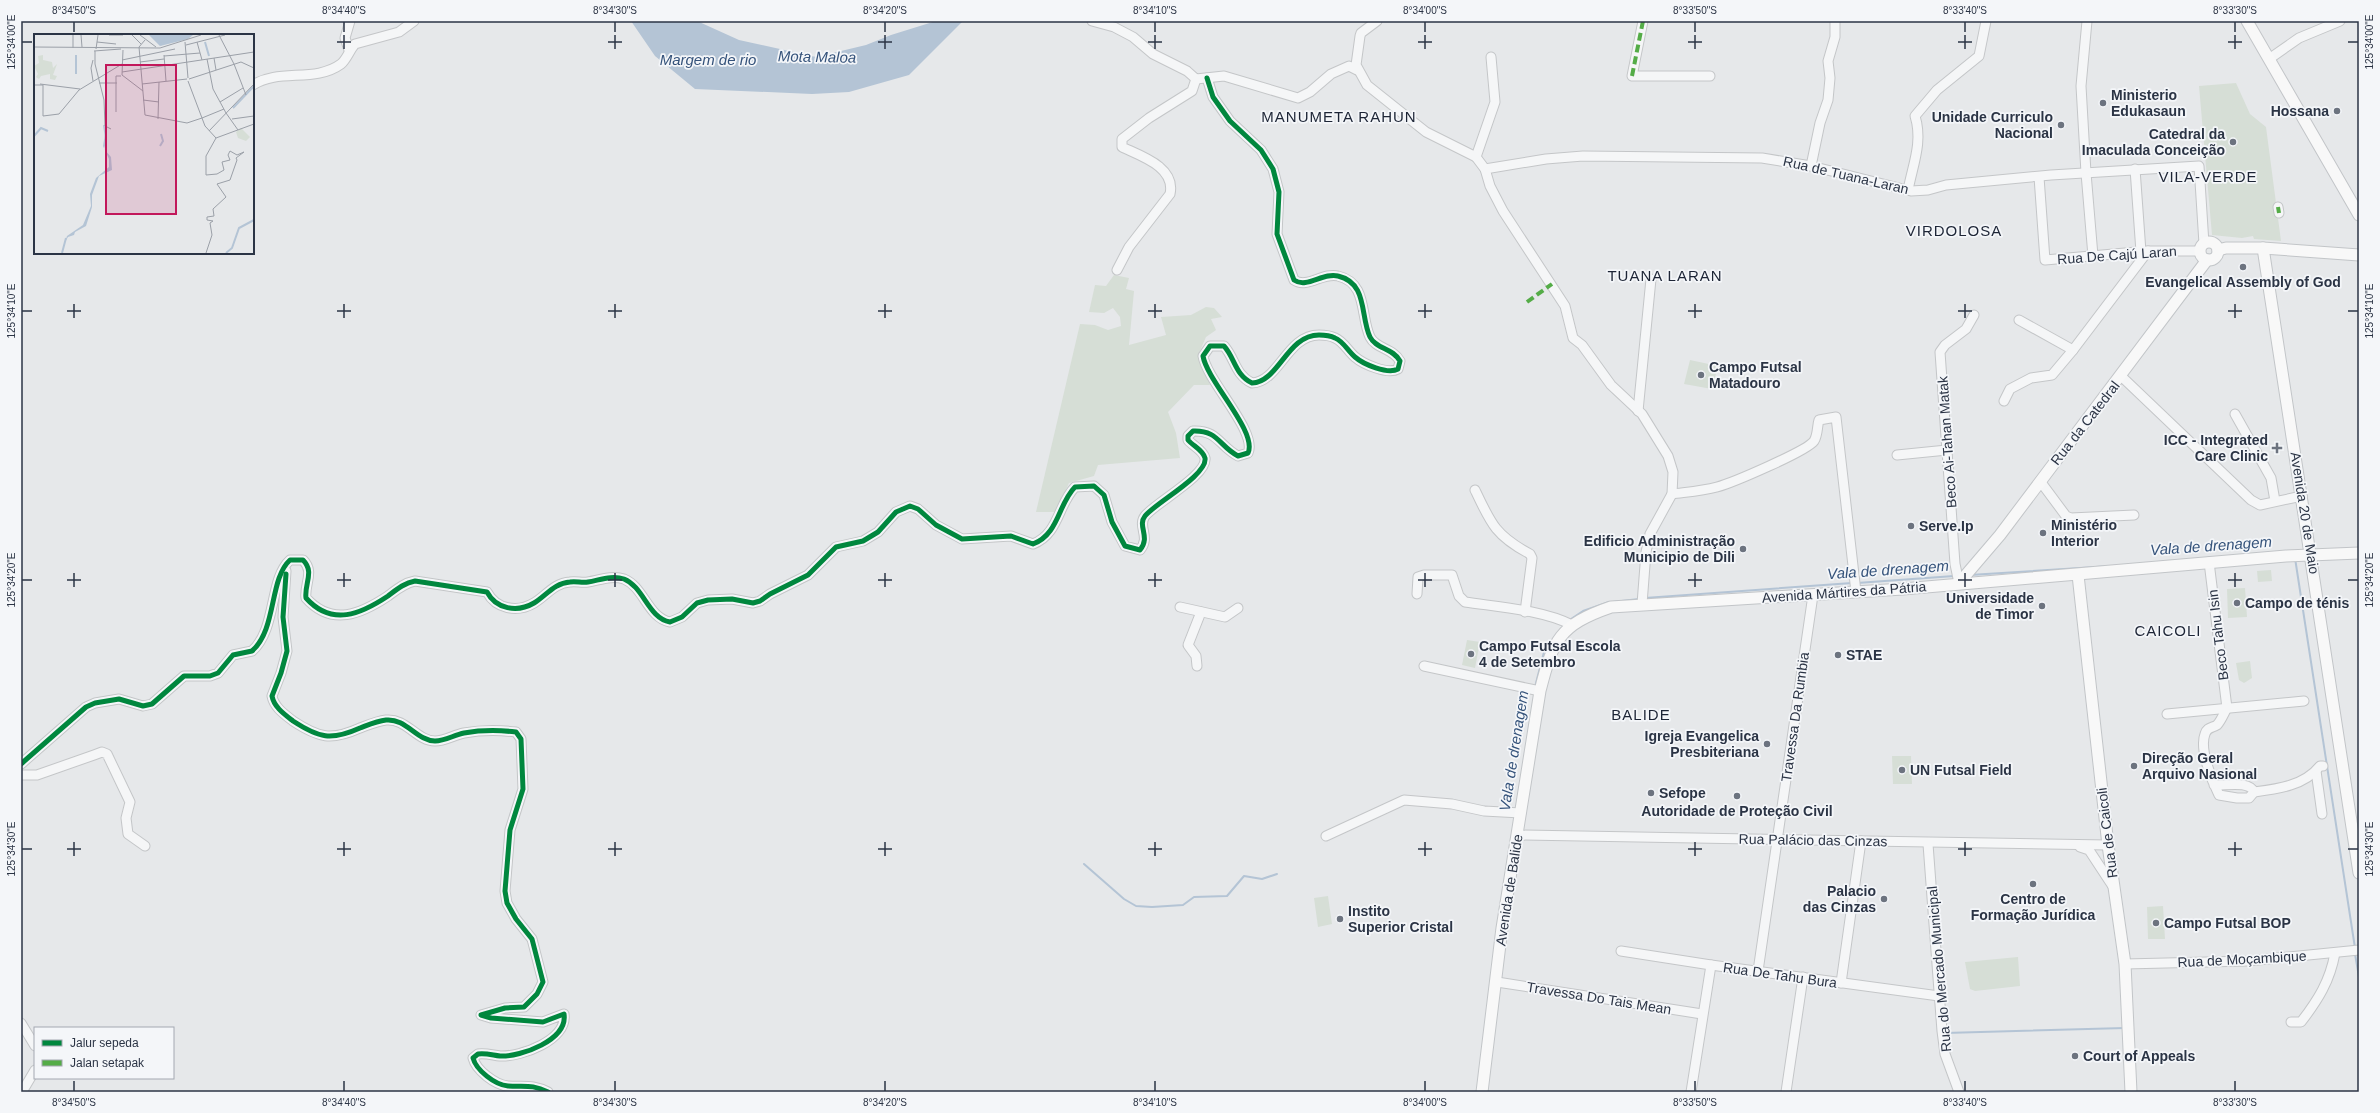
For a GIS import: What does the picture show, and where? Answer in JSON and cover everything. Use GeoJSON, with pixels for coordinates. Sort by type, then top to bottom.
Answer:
{"type":"FeatureCollection","features":[{"type":"Feature","properties":{"kind":"main road"},"geometry":{"type":"LineString","coordinates":[[2247,21],[2359,215]]}},
{"type":"Feature","properties":{"kind":"main road"},"geometry":{"type":"LineString","coordinates":[[2212,243],[2218,250],[2215,258],[2207,260],[2203,258],[2202,247],[2212,243]]}},
{"type":"Feature","properties":{"kind":"main road"},"geometry":{"type":"LineString","coordinates":[[2218,250],[2226,248],[2263,248],[2359,255]]}},
{"type":"Feature","properties":{"kind":"main road","name":"Avenida 20 de Maio"},"geometry":{"type":"LineString","coordinates":[[2263,248],[2359,873]]}},
{"type":"Feature","properties":{"kind":"main road","name":"Rua da Catedral"},"geometry":{"type":"LineString","coordinates":[[1959,583],[1975,566],[2121,376],[2207,260]]}},
{"type":"Feature","properties":{"kind":"main road","name":"Avenida Mártires da Pátria"},"geometry":{"type":"LineString","coordinates":[[1572,625],[1587,615],[1611,607],[1642,604],[1856,592],[2078,575],[2286,556],[2359,553]]}},
{"type":"Feature","properties":{"kind":"main road","name":"Rua de Caicoli"},"geometry":{"type":"LineString","coordinates":[[2078,575],[2108,845],[2125,964],[2131,1092]]}},
{"type":"Feature","properties":{"kind":"main road","name":"Avenida de Balide"},"geometry":{"type":"LineString","coordinates":[[1482,1092],[1497,982],[1502,928],[1518,835],[1518,813],[1540,691],[1549,654],[1572,625]]}},
{"type":"Feature","properties":{"kind":"street"},"geometry":{"type":"LineString","coordinates":[[349,50],[345,38],[350,21]]}},
{"type":"Feature","properties":{"kind":"street"},"geometry":{"type":"LineString","coordinates":[[254,84],[264,78],[274,76],[289,77],[327,70],[342,63],[349,50],[360,41],[399,32],[414,21]]}},
{"type":"Feature","properties":{"kind":"street"},"geometry":{"type":"LineString","coordinates":[[1092,21],[1114,27],[1133,37],[1153,54],[1187,71],[1196,79],[1207,78],[1214,75],[1224,76],[1298,98],[1305,96],[1337,70],[1349,66],[1357,70]]}},
{"type":"Feature","properties":{"kind":"street"},"geometry":{"type":"LineString","coordinates":[[1378,21],[1361,33],[1356,65],[1357,70],[1367,85],[1415,124],[1476,157],[1485,169],[1490,186],[1503,211],[1565,306],[1573,338],[1582,345],[1611,385],[1638,411],[1668,456],[1673,472],[1672,494],[1650,534],[1642,592],[1642,604]]}},
{"type":"Feature","properties":{"kind":"street"},"geometry":{"type":"LineString","coordinates":[[1644,21],[1632,76],[1710,76]]}},
{"type":"Feature","properties":{"kind":"street"},"geometry":{"type":"LineString","coordinates":[[1811,166],[1820,123],[1828,100],[1830,78],[1828,61],[1835,37],[1835,21]]}},
{"type":"Feature","properties":{"kind":"street"},"geometry":{"type":"LineString","coordinates":[[1908,190],[1919,140],[1919,128],[1915,116],[1937,90],[1979,56],[1986,21]]}},
{"type":"Feature","properties":{"kind":"street"},"geometry":{"type":"LineString","coordinates":[[2087,21],[2081,86],[2093,256]]}},
{"type":"Feature","properties":{"kind":"street"},"geometry":{"type":"LineString","coordinates":[[2269,59],[2299,38],[2340,21]]}},
{"type":"Feature","properties":{"kind":"street"},"geometry":{"type":"LineString","coordinates":[[1476,157],[1496,102],[1491,58]]}},
{"type":"Feature","properties":{"kind":"street"},"geometry":{"type":"LineString","coordinates":[[21,764],[86,707],[95,703],[119,699],[143,706],[152,704],[184,676],[214,675],[220,672],[233,655],[252,651],[266,632],[282,572],[290,560],[303,560],[308,564],[310,570],[306,598],[318,609],[338,616],[363,610],[405,584],[415,581],[487,592],[495,603],[505,608],[518,608],[536,602],[559,584],[617,578],[632,583],[654,611],[670,622],[682,617],[697,603],[708,600],[732,599],[753,603],[760,601],[770,594],[808,575],[836,547],[862,541],[872,535],[903,508],[910,506],[918,509],[936,525],[962,539],[1011,536],[1034,544],[1041,541],[1048,534],[1059,518],[1070,491],[1075,487],[1094,486],[1104,495],[1112,522],[1125,546],[1140,550],[1146,540],[1142,526],[1144,516],[1202,469],[1205,457],[1201,451],[1188,440],[1188,436],[1193,431],[1208,432],[1215,436],[1238,456],[1248,453],[1250,448],[1250,441],[1243,427],[1206,368],[1203,356],[1210,346],[1224,346],[1230,353],[1238,372],[1252,383],[1259,383],[1266,378],[1282,358],[1301,340],[1309,336],[1320,334],[1335,338],[1355,357],[1383,369],[1396,371],[1400,361],[1398,356],[1374,342],[1370,337],[1364,305],[1356,288],[1344,278],[1336,275],[1322,277],[1306,282],[1294,280],[1277,234],[1279,192],[1273,169],[1261,150],[1230,121],[1213,97],[1207,78]]}},
{"type":"Feature","properties":{"kind":"street"},"geometry":{"type":"LineString","coordinates":[[1117,270],[1129,247],[1170,194],[1172,188],[1167,176],[1156,163],[1122,147],[1122,139],[1149,118],[1192,91],[1196,79]]}},
{"type":"Feature","properties":{"kind":"street","name":"Rua de Tuana-Laran"},"geometry":{"type":"LineString","coordinates":[[1485,169],[1546,159],[1628,156],[1762,158],[1811,166],[1908,190],[1928,190],[1946,185],[2040,176],[2200,166],[2202,247]]}},
{"type":"Feature","properties":{"kind":"street"},"geometry":{"type":"LineString","coordinates":[[2004,401],[2010,388],[2031,378],[2052,375],[2073,350],[2145,251],[2136,169]]}},
{"type":"Feature","properties":{"kind":"street","name":"Rua De Cajú Laran"},"geometry":{"type":"LineString","coordinates":[[2040,176],[2045,260],[2202,247]]}},
{"type":"Feature","properties":{"kind":"street"},"geometry":{"type":"LineString","coordinates":[[1638,411],[1651,279]]}},
{"type":"Feature","properties":{"kind":"street","name":"Beco Ai-Tahan Matak"},"geometry":{"type":"LineString","coordinates":[[1959,583],[1955,564],[1940,352],[1945,345],[1966,329],[1974,315]]}},
{"type":"Feature","properties":{"kind":"street"},"geometry":{"type":"LineString","coordinates":[[2019,320],[2073,350]]}},
{"type":"Feature","properties":{"kind":"street"},"geometry":{"type":"LineString","coordinates":[[2121,376],[2251,500],[2260,506],[2275,501],[2302,496]]}},
{"type":"Feature","properties":{"kind":"street"},"geometry":{"type":"LineString","coordinates":[[2235,414],[2271,478],[2275,501]]}},
{"type":"Feature","properties":{"kind":"street"},"geometry":{"type":"LineString","coordinates":[[1672,494],[1688,494],[1718,487],[1790,456],[1814,440],[1819,420],[1836,418],[1855,571],[1856,592]]}},
{"type":"Feature","properties":{"kind":"street"},"geometry":{"type":"LineString","coordinates":[[1896,454],[1947,450]]}},
{"type":"Feature","properties":{"kind":"street"},"geometry":{"type":"LineString","coordinates":[[2040,481],[2066,516],[2071,518],[2134,515]]}},
{"type":"Feature","properties":{"kind":"street"},"geometry":{"type":"LineString","coordinates":[[1476,490],[1486,514],[1501,536],[1530,554],[1532,558],[1525,612]]}},
{"type":"Feature","properties":{"kind":"street","name":"Beco Tahu Isin"},"geometry":{"type":"LineString","coordinates":[[2209,562],[2227,708]]}},
{"type":"Feature","properties":{"kind":"street"},"geometry":{"type":"LineString","coordinates":[[286,564],[283,617],[287,651],[285,662],[272,696],[276,707],[287,716],[309,732],[323,736],[335,737],[387,720],[399,722],[427,740],[435,741],[463,734],[504,730],[516,732],[521,739],[523,789],[510,830],[505,891],[507,903],[516,919],[532,939],[543,982],[537,994],[524,1007],[505,1008],[480,1015],[491,1018],[543,1022],[564,1014],[565,1020],[560,1033],[531,1049],[501,1056],[478,1054],[473,1058],[475,1066],[507,1086],[525,1085],[548,1092]]}},
{"type":"Feature","properties":{"kind":"street"},"geometry":{"type":"LineString","coordinates":[[1417,594],[1418,577],[1424,575],[1452,575],[1459,596],[1465,602],[1525,612],[1561,620],[1572,625]]}},
{"type":"Feature","properties":{"kind":"street","name":"Travessa Da Rumbia"},"geometry":{"type":"LineString","coordinates":[[1758,970],[1813,594]]}},
{"type":"Feature","properties":{"kind":"street"},"geometry":{"type":"LineString","coordinates":[[1180,607],[1225,617],[1238,608]]}},
{"type":"Feature","properties":{"kind":"street"},"geometry":{"type":"LineString","coordinates":[[1197,666],[1196,656],[1188,645],[1201,612]]}},
{"type":"Feature","properties":{"kind":"street"},"geometry":{"type":"LineString","coordinates":[[1424,666],[1540,691]]}},
{"type":"Feature","properties":{"kind":"street"},"geometry":{"type":"LineString","coordinates":[[2167,714],[2304,701]]}},
{"type":"Feature","properties":{"kind":"street"},"geometry":{"type":"LineString","coordinates":[[2227,708],[2217,724],[2208,728],[2204,734],[2205,753],[2218,795],[2249,798],[2254,792],[2280,788],[2311,777],[2320,768],[2322,814]]}},
{"type":"Feature","properties":{"kind":"street"},"geometry":{"type":"LineString","coordinates":[[21,775],[37,775],[102,752],[107,754],[130,802],[126,818],[128,834],[145,846]]}},
{"type":"Feature","properties":{"kind":"street"},"geometry":{"type":"LineString","coordinates":[[2214,785],[2246,785],[2254,792]]}},
{"type":"Feature","properties":{"kind":"street"},"geometry":{"type":"LineString","coordinates":[[1326,836],[1404,800],[1452,804],[1484,811],[1518,813]]}},
{"type":"Feature","properties":{"kind":"street","name":"Rua Palácio das Cinzas"},"geometry":{"type":"LineString","coordinates":[[1518,835],[1778,839],[1928,844],[2108,845]]}},
{"type":"Feature","properties":{"kind":"street"},"geometry":{"type":"LineString","coordinates":[[1841,983],[1861,841]]}},
{"type":"Feature","properties":{"kind":"street","name":"Rua do Mercado Municipal"},"geometry":{"type":"LineString","coordinates":[[1928,844],[1939,996],[1945,1054],[1959,1092]]}},
{"type":"Feature","properties":{"kind":"street"},"geometry":{"type":"LineString","coordinates":[[2078,846],[2089,850],[2106,873],[2114,890]]}},
{"type":"Feature","properties":{"kind":"street","name":"Rua De Tahu Bura"},"geometry":{"type":"LineString","coordinates":[[1621,950],[1711,965],[1758,970],[1939,996]]}},
{"type":"Feature","properties":{"kind":"street","name":"Rua de Moçambique"},"geometry":{"type":"LineString","coordinates":[[2125,964],[2248,961],[2359,950]]}},
{"type":"Feature","properties":{"kind":"street"},"geometry":{"type":"LineString","coordinates":[[2291,1022],[2301,1022],[2319,998],[2331,973],[2335,953]]}},
{"type":"Feature","properties":{"kind":"street"},"geometry":{"type":"LineString","coordinates":[[1690,1092],[1711,965]]}},
{"type":"Feature","properties":{"kind":"street"},"geometry":{"type":"LineString","coordinates":[[1786,1092],[1803,977]]}},
{"type":"Feature","properties":{"kind":"street","name":"Travessa Do Tais Mean"},"geometry":{"type":"LineString","coordinates":[[1497,982],[1702,1014]]}},
{"type":"Feature","properties":{"kind":"street"},"geometry":{"type":"LineString","coordinates":[[21,1023],[34,1044]]}},
{"type":"Feature","properties":{"kind":"street"},"geometry":{"type":"LineString","coordinates":[[22,1092],[34,1072]]}},
{"type":"Feature","properties":{"kind":"shaded area"},"geometry":{"type":"Polygon","coordinates":[[[2236,83],[2250,114],[2266,127],[2281,241],[2254,239],[2253,236],[2242,238],[2212,235],[2199,86],[2236,83]]]}},
{"type":"Feature","properties":{"kind":"shaded area"},"geometry":{"type":"Polygon","coordinates":[[[1114,275],[1129,278],[1126,289],[1134,291],[1129,345],[1166,335],[1161,317],[1191,315],[1206,307],[1214,308],[1222,317],[1211,319],[1216,330],[1206,337],[1199,353],[1210,385],[1194,385],[1168,412],[1176,433],[1180,458],[1098,465],[1094,476],[1069,483],[1056,512],[1036,512],[1080,324],[1095,325],[1108,330],[1121,326],[1120,317],[1113,308],[1104,313],[1089,312],[1095,285],[1106,286],[1114,275]]]}},
{"type":"Feature","properties":{"kind":"shaded area","name":"Campo Futsal Matadouro"},"geometry":{"type":"Polygon","coordinates":[[[1690,360],[1718,366],[1712,389],[1684,384],[1690,360]]]}},
{"type":"Feature","properties":{"kind":"shaded area"},"geometry":{"type":"Polygon","coordinates":[[[2271,570],[2272,581],[2258,582],[2257,571],[2271,570]]]}},
{"type":"Feature","properties":{"kind":"shaded area","name":"Campo de ténis"},"geometry":{"type":"Polygon","coordinates":[[[2245,588],[2247,617],[2228,618],[2227,589],[2245,588]]]}},
{"type":"Feature","properties":{"kind":"shaded area","name":"Campo Futsal Escola 4 de Setembro"},"geometry":{"type":"Polygon","coordinates":[[[1467,640],[1480,642],[1475,668],[1462,665],[1467,640]]]}},
{"type":"Feature","properties":{"kind":"shaded area"},"geometry":{"type":"Polygon","coordinates":[[[2250,661],[2252,678],[2244,683],[2239,680],[2236,663],[2250,661]]]}},
{"type":"Feature","properties":{"kind":"shaded area","name":"UN Futsal Field"},"geometry":{"type":"Polygon","coordinates":[[[1892,756],[1911,756],[1912,784],[1893,784],[1892,756]]]}},
{"type":"Feature","properties":{"kind":"shaded area"},"geometry":{"type":"Polygon","coordinates":[[[1328,896],[1332,924],[1318,927],[1314,898],[1328,896]]]}},
{"type":"Feature","properties":{"kind":"shaded area","name":"Campo Futsal BOP"},"geometry":{"type":"Polygon","coordinates":[[[2163,906],[2165,939],[2148,939],[2147,907],[2163,906]]]}},
{"type":"Feature","properties":{"kind":"shaded area"},"geometry":{"type":"Polygon","coordinates":[[[2018,957],[2020,986],[1975,991],[1970,989],[1965,962],[2018,957]]]}},
{"type":"Feature","properties":{"kind":"water","name":"Margem de rio"},"geometry":{"type":"Polygon","coordinates":[[[631,21],[697,21],[739,40],[816,57],[866,45],[891,35],[936,21],[963,21],[909,75],[849,92],[812,94],[695,89],[655,56],[631,21]]]}},
{"type":"Feature","properties":{"kind":"waterway","name":"Vala de drenagem"},"geometry":{"type":"LineString","coordinates":[[2295,558],[2355,948]]}},
{"type":"Feature","properties":{"kind":"waterway","name":"Vala de drenagem"},"geometry":{"type":"LineString","coordinates":[[1970,575],[2112,566]]}},
{"type":"Feature","properties":{"kind":"waterway","name":"Vala de drenagem"},"geometry":{"type":"LineString","coordinates":[[1857,583],[1954,576]]}},
{"type":"Feature","properties":{"kind":"waterway","name":"Vala de drenagem"},"geometry":{"type":"LineString","coordinates":[[1645,598],[1852,583]]}},
{"type":"Feature","properties":{"kind":"waterway","name":"Vala de drenagem"},"geometry":{"type":"LineString","coordinates":[[1613,602],[1639,599]]}},
{"type":"Feature","properties":{"kind":"waterway","name":"Vala de drenagem"},"geometry":{"type":"LineString","coordinates":[[1568,621],[1583,611],[1609,602]]}},
{"type":"Feature","properties":{"kind":"waterway","name":"Vala de drenagem"},"geometry":{"type":"LineString","coordinates":[[1535,687],[1544,652],[1565,624]]}},
{"type":"Feature","properties":{"kind":"waterway"},"geometry":{"type":"LineString","coordinates":[[1084,864],[1124,899],[1136,906],[1152,907],[1183,905],[1194,897],[1227,896],[1244,876],[1262,879],[1277,874]]}},
{"type":"Feature","properties":{"kind":"waterway","name":"Vala de drenagem"},"geometry":{"type":"LineString","coordinates":[[2355,954],[2359,977]]}},
{"type":"Feature","properties":{"kind":"waterway"},"geometry":{"type":"LineString","coordinates":[[1945,1033],[2125,1028]]}},
{"type":"Feature","properties":{"kind":"marked path"},"geometry":{"type":"LineString","coordinates":[[1632,76],[1643,21]]}},
{"type":"Feature","properties":{"kind":"marked path"},"geometry":{"type":"LineString","coordinates":[[2278,207],[2279,213]]}},
{"type":"Feature","properties":{"kind":"marked path"},"geometry":{"type":"LineString","coordinates":[[1527,302],[1552,284]]}},
{"type":"Feature","properties":{"kind":"cycle path"},"geometry":{"type":"LineString","coordinates":[[21,764],[86,707],[95,703],[119,699],[143,706],[152,704],[184,676],[210,676],[218,673],[233,655],[252,651],[260,642],[266,630],[279,579],[283,568],[290,560],[303,560],[308,569],[309,574],[306,598],[316,607],[336,615],[347,615],[367,608],[404,585],[415,581],[487,592],[491,598],[501,606],[508,608],[521,608],[534,603],[555,587],[564,583],[586,582],[606,578],[620,578],[631,583],[637,589],[656,615],[670,622],[682,617],[697,603],[708,600],[732,599],[753,603],[760,601],[770,594],[808,575],[836,547],[863,541],[878,532],[896,512],[910,506],[918,509],[936,525],[962,539],[1011,536],[1033,544],[1042,539],[1048,533],[1069,494],[1075,487],[1094,486],[1104,495],[1112,522],[1125,546],[1140,550],[1144,541],[1142,524],[1145,516],[1190,480],[1204,465],[1204,455],[1188,440],[1188,436],[1193,431],[1208,433],[1218,439],[1226,448],[1238,456],[1248,453],[1249,444],[1246,432],[1206,366],[1203,356],[1210,346],[1224,346],[1242,376],[1252,383],[1261,381],[1269,375],[1299,342],[1308,337],[1319,335],[1338,339],[1355,357],[1364,363],[1382,370],[1388,371],[1398,369],[1400,361],[1393,353],[1376,344],[1370,337],[1359,293],[1348,280],[1332,275],[1304,283],[1294,280],[1277,234],[1279,192],[1273,169],[1261,150],[1230,121],[1213,97],[1207,78]]}},
{"type":"Feature","properties":{"kind":"cycle path"},"geometry":{"type":"LineString","coordinates":[[286,574],[283,617],[287,651],[281,673],[272,696],[277,707],[293,721],[310,731],[325,736],[341,735],[379,721],[393,720],[400,722],[423,737],[435,741],[477,731],[516,732],[521,739],[523,789],[510,830],[505,891],[507,903],[516,919],[532,939],[543,982],[537,994],[524,1007],[505,1008],[481,1015],[491,1018],[543,1022],[564,1014],[563,1023],[559,1032],[551,1039],[531,1050],[509,1056],[478,1054],[473,1058],[482,1072],[497,1083],[508,1086],[528,1086],[548,1092]]}},
{"type":"Feature","properties":{"kind":"place","name":"Ministerio Edukasaun"},"geometry":{"type":"Point","coordinates":[2103,103]}},
{"type":"Feature","properties":{"kind":"place","name":"Hossana"},"geometry":{"type":"Point","coordinates":[2337,111]}},
{"type":"Feature","properties":{"kind":"place","name":"Unidade Curriculo Nacional"},"geometry":{"type":"Point","coordinates":[2061,125]}},
{"type":"Feature","properties":{"kind":"place","name":"Catedral da Imaculada Conceição"},"geometry":{"type":"Point","coordinates":[2233,142]}},
{"type":"Feature","properties":{"kind":"place","name":"Evangelical Assembly of God"},"geometry":{"type":"Point","coordinates":[2243,267]}},
{"type":"Feature","properties":{"kind":"place","name":"Campo Futsal Matadouro"},"geometry":{"type":"Point","coordinates":[1701,375]}},
{"type":"Feature","properties":{"kind":"place","name":"ICC - Integrated Care Clinic"},"geometry":{"type":"Point","coordinates":[2277,448]}},
{"type":"Feature","properties":{"kind":"place","name":"Serve.Ip"},"geometry":{"type":"Point","coordinates":[1911,526]}},
{"type":"Feature","properties":{"kind":"place","name":"Ministério Interior"},"geometry":{"type":"Point","coordinates":[2043,533]}},
{"type":"Feature","properties":{"kind":"place","name":"Edificio Administração Municipio de Dili"},"geometry":{"type":"Point","coordinates":[1743,549]}},
{"type":"Feature","properties":{"kind":"place","name":"Campo de ténis"},"geometry":{"type":"Point","coordinates":[2237,603]}},
{"type":"Feature","properties":{"kind":"place","name":"Universidade de Timor"},"geometry":{"type":"Point","coordinates":[2042,606]}},
{"type":"Feature","properties":{"kind":"place","name":"Campo Futsal Escola 4 de Setembro"},"geometry":{"type":"Point","coordinates":[1471,654]}},
{"type":"Feature","properties":{"kind":"place","name":"STAE"},"geometry":{"type":"Point","coordinates":[1838,655]}},
{"type":"Feature","properties":{"kind":"place","name":"Igreja Evangelica Presbiteriana"},"geometry":{"type":"Point","coordinates":[1767,744]}},
{"type":"Feature","properties":{"kind":"place","name":"Direção Geral Arquivo Nasional"},"geometry":{"type":"Point","coordinates":[2134,766]}},
{"type":"Feature","properties":{"kind":"place","name":"UN Futsal Field"},"geometry":{"type":"Point","coordinates":[1902,770]}},
{"type":"Feature","properties":{"kind":"place","name":"Sefope"},"geometry":{"type":"Point","coordinates":[1651,793]}},
{"type":"Feature","properties":{"kind":"place","name":"Autoridade de Proteção Civil"},"geometry":{"type":"Point","coordinates":[1737,796]}},
{"type":"Feature","properties":{"kind":"place","name":"Centro de Formação Jurídica"},"geometry":{"type":"Point","coordinates":[2033,884]}},
{"type":"Feature","properties":{"kind":"place","name":"Palacio das Cinzas"},"geometry":{"type":"Point","coordinates":[1884,899]}},
{"type":"Feature","properties":{"kind":"place","name":"Instito Superior Cristal"},"geometry":{"type":"Point","coordinates":[1340,919]}},
{"type":"Feature","properties":{"kind":"place","name":"Campo Futsal BOP"},"geometry":{"type":"Point","coordinates":[2156,923]}},
{"type":"Feature","properties":{"kind":"place","name":"Court of Appeals"},"geometry":{"type":"Point","coordinates":[2075,1056]}},
{"type":"Feature","properties":{"kind":"district","name":"MANUMETA RAHUN"},"geometry":{"type":"Point","coordinates":[1339,117]}},
{"type":"Feature","properties":{"kind":"district","name":"VILA-VERDE"},"geometry":{"type":"Point","coordinates":[2208,177]}},
{"type":"Feature","properties":{"kind":"district","name":"VIRDOLOSA"},"geometry":{"type":"Point","coordinates":[1954,231]}},
{"type":"Feature","properties":{"kind":"district","name":"TUANA LARAN"},"geometry":{"type":"Point","coordinates":[1665,276]}},
{"type":"Feature","properties":{"kind":"district","name":"CAICOLI"},"geometry":{"type":"Point","coordinates":[2168,631]}},
{"type":"Feature","properties":{"kind":"district","name":"BALIDE"},"geometry":{"type":"Point","coordinates":[1641,715]}},
{"type":"Feature","properties":{"kind":"water label","name":"Mota Maloa"},"geometry":{"type":"Point","coordinates":[817,57]}}]}
